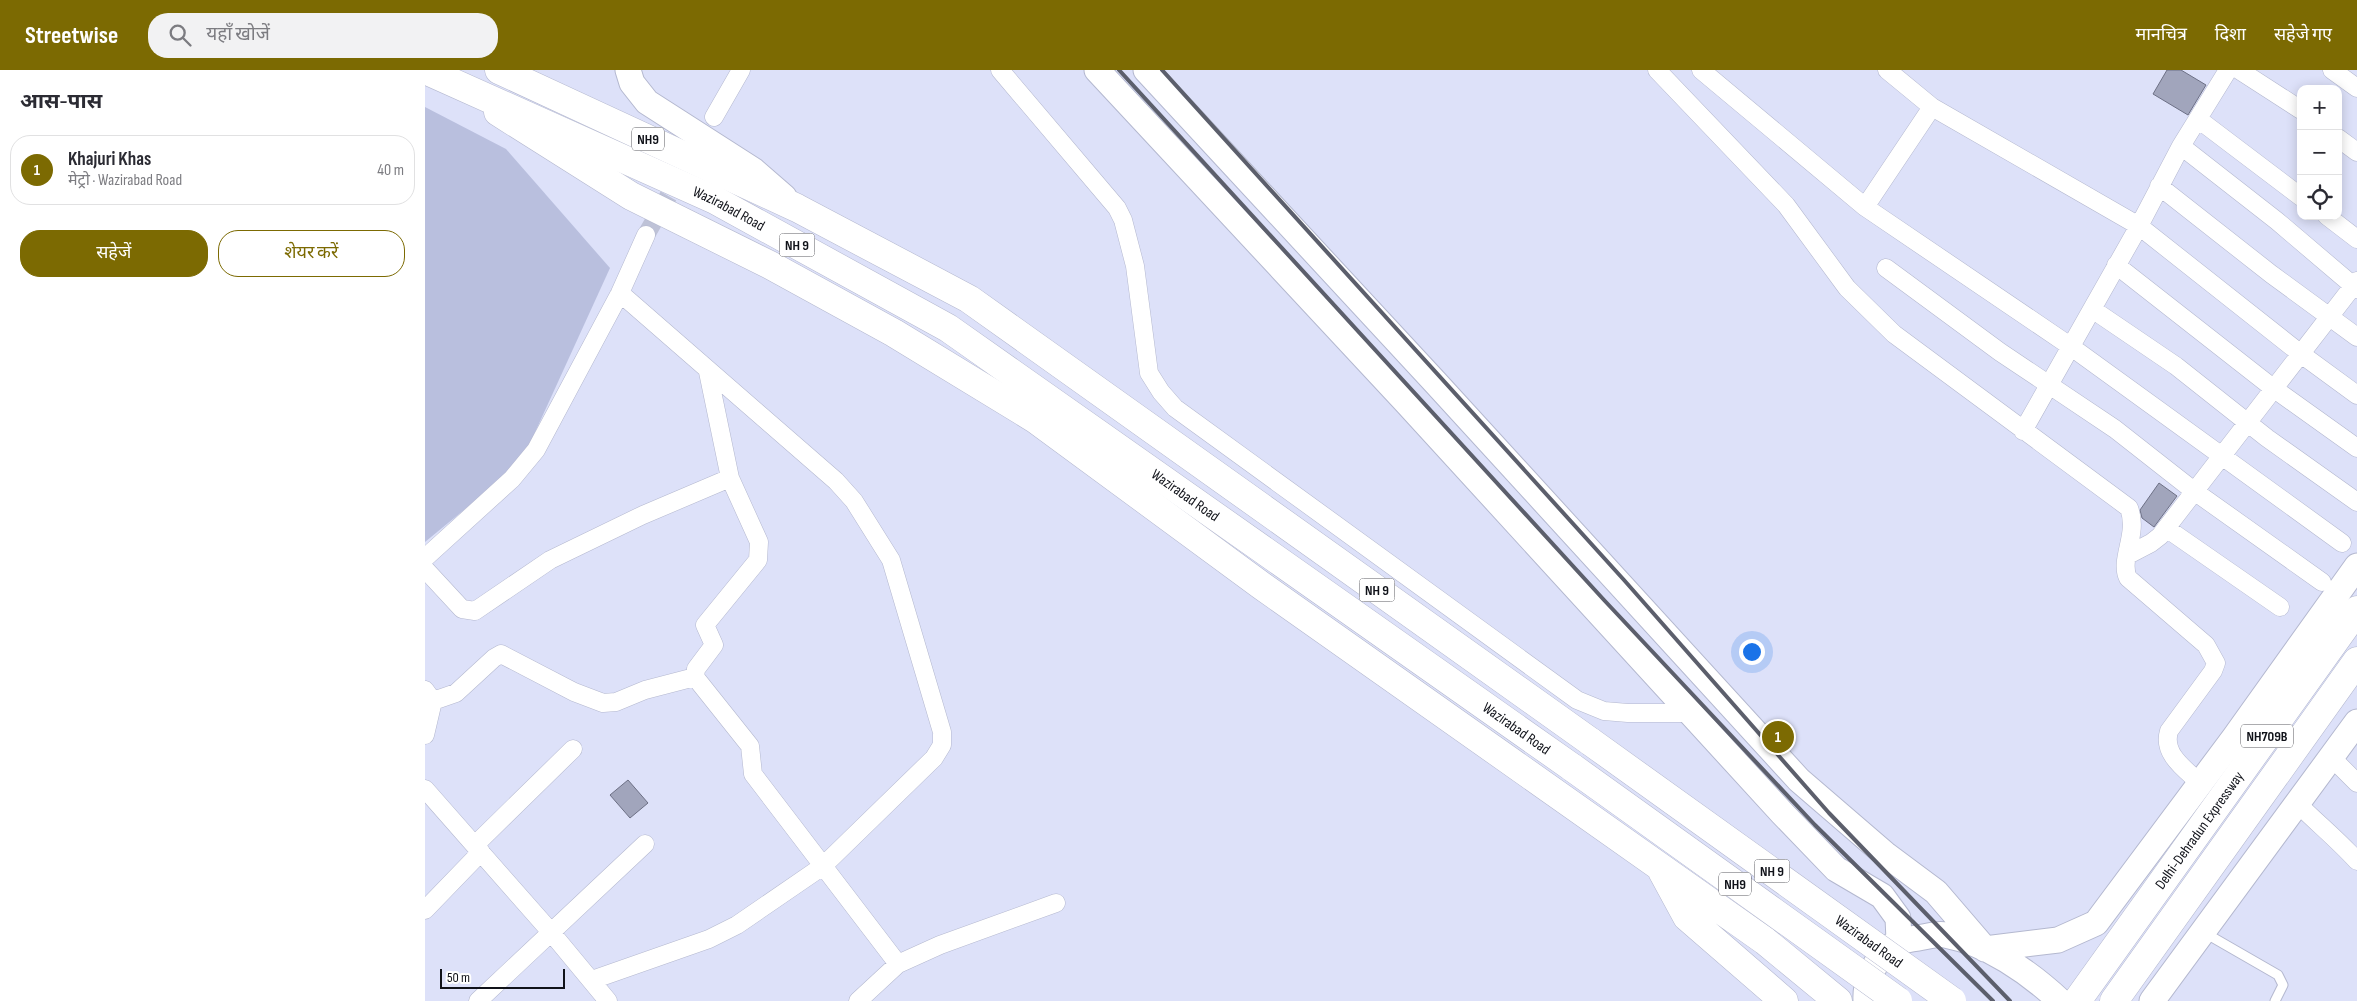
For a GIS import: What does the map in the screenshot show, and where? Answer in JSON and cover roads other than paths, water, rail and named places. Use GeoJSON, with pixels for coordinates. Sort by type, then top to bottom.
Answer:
{"type":"FeatureCollection","features":[{"type":"Feature","properties":{"kind":"main road","name":"NH9"},"geometry":{"type":"LineString","coordinates":[[499,70],[797,208]]}},
{"type":"Feature","properties":{"kind":"main road"},"geometry":{"type":"LineString","coordinates":[[629,70],[632,83],[647,102],[753,170],[797,208]]}},
{"type":"Feature","properties":{"kind":"main road","name":"Wazirabad Road"},"geometry":{"type":"LineString","coordinates":[[1097,70],[1836,869],[1882,896],[1898,918],[1899,940]]}},
{"type":"Feature","properties":{"kind":"main road"},"geometry":{"type":"LineString","coordinates":[[1146,70],[1428,374],[1799,780],[1885,854],[1936,892],[1985,949]]}},
{"type":"Feature","properties":{"kind":"main road"},"geometry":{"type":"LineString","coordinates":[[436,75],[631,196],[770,265],[869,320],[1035,419],[1263,586],[1765,941],[1838,1001]]}},
{"type":"Feature","properties":{"kind":"main road","name":"Wazirabad Road"},"geometry":{"type":"LineString","coordinates":[[436,75],[715,200],[947,328],[1573,768],[1898,1001]]}},
{"type":"Feature","properties":{"kind":"main road","name":"Wazirabad Road"},"geometry":{"type":"LineString","coordinates":[[797,208],[969,299],[1952,1001]]}},
{"type":"Feature","properties":{"kind":"main road"},"geometry":{"type":"LineString","coordinates":[[1985,949],[2058,940],[2096,923],[2193,777],[2357,566]]}},
{"type":"Feature","properties":{"kind":"main road","name":"Delhi-Dehradun Expressway"},"geometry":{"type":"LineString","coordinates":[[2077,1001],[2357,610]]}},
{"type":"Feature","properties":{"kind":"main road","name":"Delhi-Dehradun Expressway"},"geometry":{"type":"LineString","coordinates":[[2114,1001],[2357,661]]}},
{"type":"Feature","properties":{"kind":"main road"},"geometry":{"type":"LineString","coordinates":[[2152,1001],[2357,722]]}},
{"type":"Feature","properties":{"kind":"main road"},"geometry":{"type":"LineString","coordinates":[[1660,867],[1687,917],[1784,1001]]}},
{"type":"Feature","properties":{"kind":"main road"},"geometry":{"type":"LineString","coordinates":[[1866,1001],[1868,981],[1875,965],[1885,951],[1899,940],[1943,934],[1985,949],[2020,969],[2060,1001]]}},
{"type":"Feature","properties":{"kind":"street"},"geometry":{"type":"LineString","coordinates":[[714,117],[741,70]]}},
{"type":"Feature","properties":{"kind":"street"},"geometry":{"type":"LineString","coordinates":[[999,70],[1117,208],[1123,220],[1135,266],[1149,373],[1161,392],[1175,408],[1577,700],[1604,711],[1628,714],[1690,713]]}},
{"type":"Feature","properties":{"kind":"street"},"geometry":{"type":"LineString","coordinates":[[1657,70],[1786,205],[1847,288],[1875,317],[1894,334],[2129,508],[2133,518],[2133,530],[2125,571],[2128,578],[2206,645],[2215,663],[2213,671],[2169,731],[2167,746],[2170,753],[2193,777]]}},
{"type":"Feature","properties":{"kind":"street"},"geometry":{"type":"LineString","coordinates":[[1701,70],[1865,207],[2070,346],[2342,543]]}},
{"type":"Feature","properties":{"kind":"street"},"geometry":{"type":"LineString","coordinates":[[1887,70],[1933,107],[2139,226],[2301,354],[2357,395]]}},
{"type":"Feature","properties":{"kind":"street"},"geometry":{"type":"LineString","coordinates":[[2331,70],[2357,88]]}},
{"type":"Feature","properties":{"kind":"street"},"geometry":{"type":"LineString","coordinates":[[2023,431],[2115,265],[2139,226],[2181,146],[2226,72],[2297,108]]}},
{"type":"Feature","properties":{"kind":"street"},"geometry":{"type":"LineString","coordinates":[[1865,207],[1933,107]]}},
{"type":"Feature","properties":{"kind":"street"},"geometry":{"type":"LineString","coordinates":[[2198,119],[2297,194]]}},
{"type":"Feature","properties":{"kind":"street"},"geometry":{"type":"LineString","coordinates":[[2342,141],[2357,152]]}},
{"type":"Feature","properties":{"kind":"street"},"geometry":{"type":"LineString","coordinates":[[2128,555],[2151,543],[2165,528],[2273,388],[2356,285],[2181,146]]}},
{"type":"Feature","properties":{"kind":"street"},"geometry":{"type":"LineString","coordinates":[[2159,186],[2264,269],[2357,337]]}},
{"type":"Feature","properties":{"kind":"street"},"geometry":{"type":"LineString","coordinates":[[2332,220],[2357,239]]}},
{"type":"Feature","properties":{"kind":"street"},"geometry":{"type":"LineString","coordinates":[[425,558],[526,464],[541,441],[619,293],[646,235]]}},
{"type":"Feature","properties":{"kind":"street"},"geometry":{"type":"LineString","coordinates":[[2115,265],[2273,388],[2357,448]]}},
{"type":"Feature","properties":{"kind":"street"},"geometry":{"type":"LineString","coordinates":[[1886,268],[2049,386],[2115,428],[2194,491],[2322,582]]}},
{"type":"Feature","properties":{"kind":"street"},"geometry":{"type":"LineString","coordinates":[[592,980],[723,933],[823,866],[934,758],[942,745],[942,732],[891,560],[854,501],[836,481],[619,293]]}},
{"type":"Feature","properties":{"kind":"street"},"geometry":{"type":"LineString","coordinates":[[2091,308],[2176,366],[2247,422],[2357,502]]}},
{"type":"Feature","properties":{"kind":"street"},"geometry":{"type":"LineString","coordinates":[[708,372],[730,478],[759,542],[760,550],[758,560],[705,625],[714,645],[696,669],[695,677],[750,746],[753,774],[898,964]]}},
{"type":"Feature","properties":{"kind":"street"},"geometry":{"type":"LineString","coordinates":[[425,569],[462,609],[475,611],[550,560],[643,515],[730,478]]}},
{"type":"Feature","properties":{"kind":"street"},"geometry":{"type":"LineString","coordinates":[[2165,528],[2280,607]]}},
{"type":"Feature","properties":{"kind":"street"},"geometry":{"type":"LineString","coordinates":[[425,735],[429,696],[456,693],[493,658],[501,654],[574,692],[603,703],[616,702],[645,690],[695,677]]}},
{"type":"Feature","properties":{"kind":"street"},"geometry":{"type":"LineString","coordinates":[[425,910],[478,849],[573,749]]}},
{"type":"Feature","properties":{"kind":"street"},"geometry":{"type":"LineString","coordinates":[[2331,758],[2357,783]]}},
{"type":"Feature","properties":{"kind":"street"},"geometry":{"type":"LineString","coordinates":[[425,789],[609,1001]]}},
{"type":"Feature","properties":{"kind":"street"},"geometry":{"type":"LineString","coordinates":[[2297,803],[2321,827],[2333,835],[2357,861]]}},
{"type":"Feature","properties":{"kind":"street"},"geometry":{"type":"LineString","coordinates":[[477,1001],[645,844]]}},
{"type":"Feature","properties":{"kind":"street"},"geometry":{"type":"LineString","coordinates":[[858,1001],[898,964],[939,945],[1056,903]]}},
{"type":"Feature","properties":{"kind":"lane"},"geometry":{"type":"LineString","coordinates":[[2203,932],[2278,974],[2283,985],[2275,1001]]}},
{"type":"Feature","properties":{"kind":"tunnel"},"geometry":{"type":"LineString","coordinates":[[646,235],[681,174]]}},
{"type":"Feature","properties":{"kind":"railway"},"geometry":{"type":"LineString","coordinates":[[1119,70],[1604,600],[1815,825],[1993,1001]]}},
{"type":"Feature","properties":{"kind":"railway"},"geometry":{"type":"LineString","coordinates":[[1162,70],[1624,580],[1829,813],[2010,1001]]}},
{"type":"Feature","properties":{"kind":"place","name":"Khajuri Khas"},"geometry":{"type":"Point","coordinates":[1778,737]}}]}
